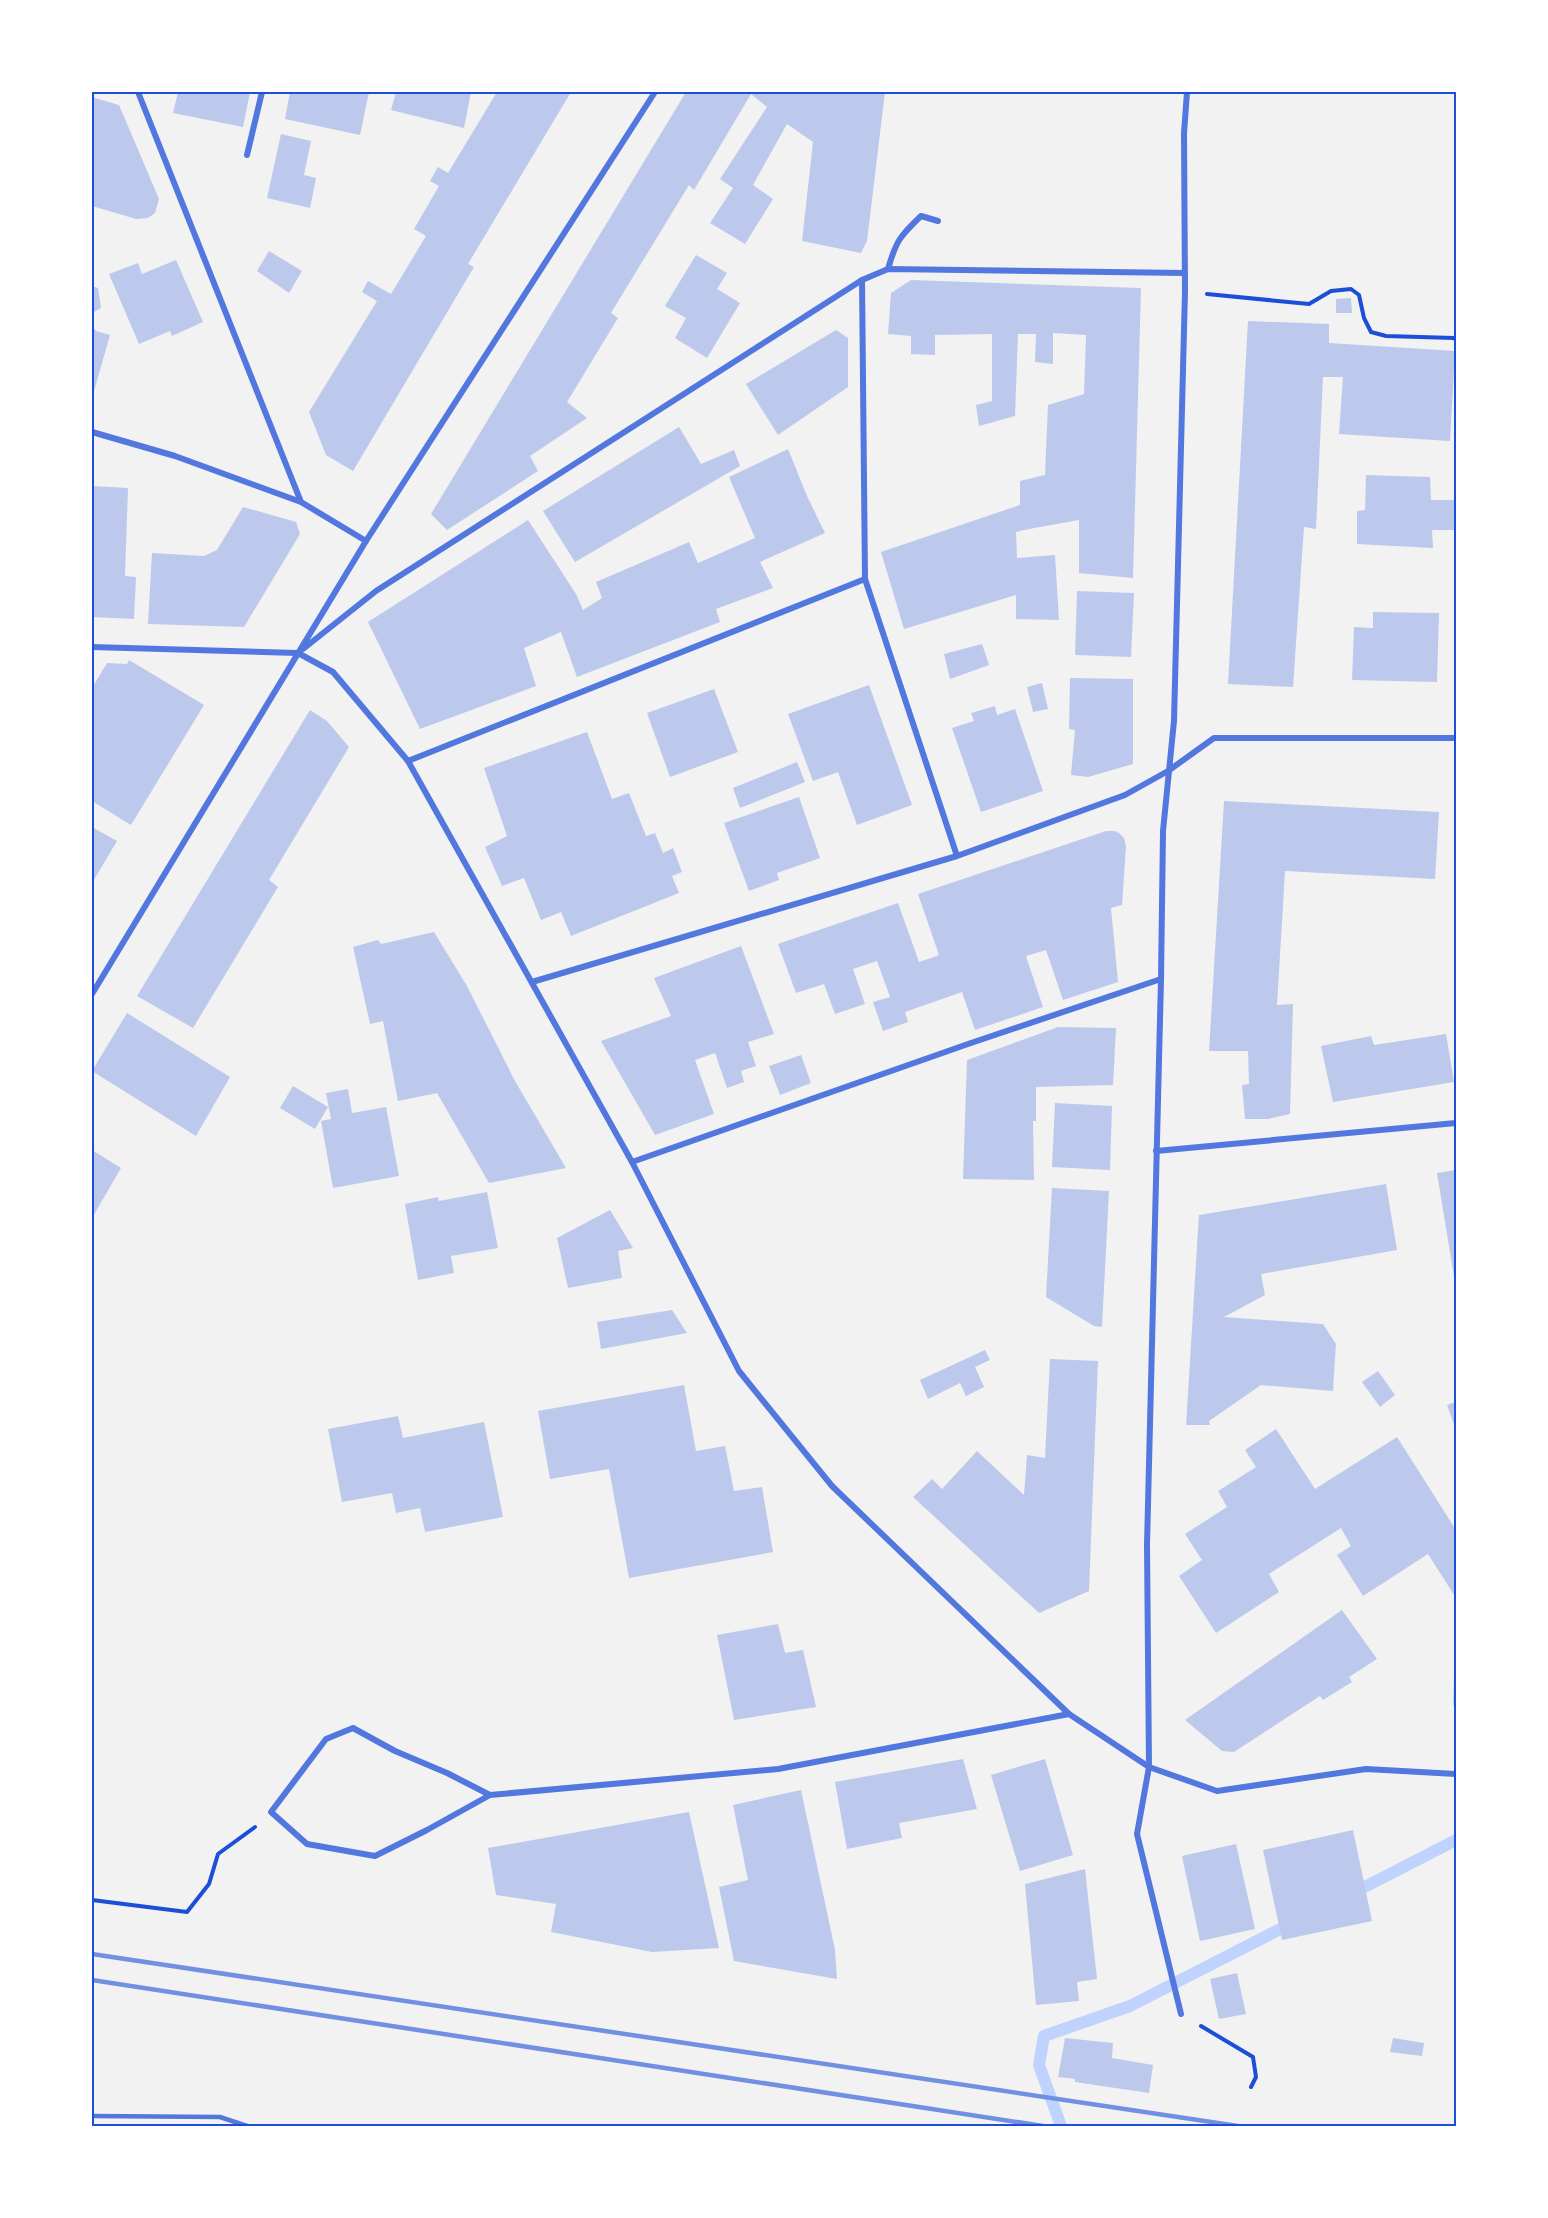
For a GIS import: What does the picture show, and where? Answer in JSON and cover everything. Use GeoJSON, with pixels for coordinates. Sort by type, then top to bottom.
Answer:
{"type":"FeatureCollection","features":[{"type":"Feature","properties":{"kind":"street"},"geometry":{"type":"LineString","coordinates":[[138,92],[301,502]]}},
{"type":"Feature","properties":{"kind":"street"},"geometry":{"type":"LineString","coordinates":[[247,155],[262,92]]}},
{"type":"Feature","properties":{"kind":"street"},"geometry":{"type":"LineString","coordinates":[[92,994],[366,541],[655,92]]}},
{"type":"Feature","properties":{"kind":"street"},"geometry":{"type":"LineString","coordinates":[[1181,2014],[1137,1834],[1149,1767],[1147,1545],[1163,831],[1174,721],[1185,291],[1187,92]]}},
{"type":"Feature","properties":{"kind":"street"},"geometry":{"type":"LineString","coordinates":[[888,269],[895,246],[902,233],[921,216],[938,221]]}},
{"type":"Feature","properties":{"kind":"street"},"geometry":{"type":"LineString","coordinates":[[298,653],[376,591],[862,280],[888,269],[1185,273]]}},
{"type":"Feature","properties":{"kind":"street"},"geometry":{"type":"LineString","coordinates":[[862,280],[865,579],[957,856]]}},
{"type":"Feature","properties":{"kind":"street"},"geometry":{"type":"LineString","coordinates":[[92,432],[175,456],[301,502],[366,541]]}},
{"type":"Feature","properties":{"kind":"street"},"geometry":{"type":"LineString","coordinates":[[408,761],[865,579]]}},
{"type":"Feature","properties":{"kind":"street"},"geometry":{"type":"LineString","coordinates":[[92,648],[298,653],[333,672],[408,761],[632,1162],[739,1371],[832,1486],[1069,1714],[1149,1767],[1218,1791],[1366,1769],[1456,1774]]}},
{"type":"Feature","properties":{"kind":"street"},"geometry":{"type":"LineString","coordinates":[[532,982],[957,856],[1125,795],[1168,771],[1214,738],[1456,738]]}},
{"type":"Feature","properties":{"kind":"street"},"geometry":{"type":"LineString","coordinates":[[632,1162],[1161,979]]}},
{"type":"Feature","properties":{"kind":"street"},"geometry":{"type":"LineString","coordinates":[[1156,1151],[1456,1123]]}},
{"type":"Feature","properties":{"kind":"street"},"geometry":{"type":"LineString","coordinates":[[490,1795],[353,1728],[326,1738],[271,1812],[308,1844],[375,1856],[490,1795],[778,1770],[1069,1714]]}},
{"type":"Feature","properties":{"kind":"lane"},"geometry":{"type":"LineString","coordinates":[[92,2116],[220,2117],[248,2127]]}},
{"type":"Feature","properties":{"kind":"path"},"geometry":{"type":"LineString","coordinates":[[1185,291],[1309,304],[1331,291],[1351,290],[1359,295],[1364,318],[1371,332],[1386,336],[1454,338],[1456,340]]}},
{"type":"Feature","properties":{"kind":"path"},"geometry":{"type":"LineString","coordinates":[[92,1900],[186,1912],[208,1884],[218,1854],[250,1833],[271,1812]]}},
{"type":"Feature","properties":{"kind":"path"},"geometry":{"type":"LineString","coordinates":[[1181,2014],[1253,2057],[1256,2078],[1251,2087]]}},
{"type":"Feature","properties":{"kind":"building"},"geometry":{"type":"Polygon","coordinates":[[[178,92],[250,92],[243,127],[173,113],[178,92]]]}},
{"type":"Feature","properties":{"kind":"building"},"geometry":{"type":"Polygon","coordinates":[[[290,92],[369,92],[360,135],[285,119],[290,92]]]}},
{"type":"Feature","properties":{"kind":"building"},"geometry":{"type":"Polygon","coordinates":[[[396,92],[471,92],[464,128],[391,110],[396,92]]]}},
{"type":"Feature","properties":{"kind":"building"},"geometry":{"type":"Polygon","coordinates":[[[497,92],[571,92],[468,264],[474,267],[353,471],[326,455],[309,412],[377,301],[362,292],[368,281],[391,294],[426,236],[414,229],[439,186],[430,181],[438,167],[448,173],[497,92]]]}},
{"type":"Feature","properties":{"kind":"building"},"geometry":{"type":"Polygon","coordinates":[[[686,92],[885,92],[867,241],[861,253],[802,241],[813,142],[787,124],[753,185],[773,199],[745,244],[710,223],[733,188],[720,179],[767,107],[751,94],[694,190],[689,185],[611,313],[618,318],[567,402],[587,418],[530,456],[538,471],[447,530],[431,514],[686,92]]]}},
{"type":"Feature","properties":{"kind":"building"},"geometry":{"type":"Polygon","coordinates":[[[92,97],[119,105],[159,199],[155,213],[148,218],[136,219],[92,206],[92,97]]]}},
{"type":"Feature","properties":{"kind":"building"},"geometry":{"type":"Polygon","coordinates":[[[281,134],[311,141],[304,175],[316,178],[310,208],[267,198],[281,134]]]}},
{"type":"Feature","properties":{"kind":"building"},"geometry":{"type":"Polygon","coordinates":[[[269,251],[302,271],[289,293],[257,271],[269,251]]]}},
{"type":"Feature","properties":{"kind":"building"},"geometry":{"type":"Polygon","coordinates":[[[696,255],[727,273],[717,289],[740,303],[707,358],[675,338],[686,318],[665,306],[696,255]]]}},
{"type":"Feature","properties":{"kind":"building"},"geometry":{"type":"Polygon","coordinates":[[[176,260],[203,322],[172,336],[170,331],[139,344],[109,274],[138,263],[142,274],[176,260]]]}},
{"type":"Feature","properties":{"kind":"building"},"geometry":{"type":"Polygon","coordinates":[[[911,280],[1141,288],[1133,578],[1079,573],[1079,520],[1029,529],[1016,532],[1017,558],[1055,555],[1059,620],[1016,619],[1016,595],[904,629],[881,552],[1020,505],[1020,481],[1045,475],[1048,405],[1084,394],[1086,335],[1053,333],[1053,364],[1035,362],[1036,334],[1018,334],[1015,416],[979,426],[976,405],[992,401],[992,334],[935,335],[935,355],[911,354],[911,336],[888,334],[891,293],[911,280]]]}},
{"type":"Feature","properties":{"kind":"building"},"geometry":{"type":"Polygon","coordinates":[[[92,286],[98,288],[101,308],[92,313],[92,286]]]}},
{"type":"Feature","properties":{"kind":"building"},"geometry":{"type":"Polygon","coordinates":[[[1351,298],[1352,313],[1336,313],[1336,299],[1351,298]]]}},
{"type":"Feature","properties":{"kind":"building"},"geometry":{"type":"Polygon","coordinates":[[[1248,321],[1329,324],[1329,343],[1455,351],[1450,441],[1339,434],[1343,377],[1323,377],[1316,529],[1304,527],[1293,687],[1228,684],[1248,321]]]}},
{"type":"Feature","properties":{"kind":"building"},"geometry":{"type":"Polygon","coordinates":[[[92,325],[96,331],[110,335],[92,398],[92,325]]]}},
{"type":"Feature","properties":{"kind":"building"},"geometry":{"type":"Polygon","coordinates":[[[836,330],[848,338],[848,387],[778,435],[746,384],[836,330]]]}},
{"type":"Feature","properties":{"kind":"building"},"geometry":{"type":"Polygon","coordinates":[[[679,427],[701,464],[734,450],[740,466],[575,562],[543,511],[679,427]]]}},
{"type":"Feature","properties":{"kind":"building"},"geometry":{"type":"Polygon","coordinates":[[[788,449],[825,533],[760,562],[773,588],[716,609],[720,622],[577,677],[561,632],[524,648],[536,686],[420,729],[368,622],[528,520],[576,594],[583,610],[602,598],[596,582],[689,542],[698,563],[755,538],[729,477],[788,449]]]}},
{"type":"Feature","properties":{"kind":"building"},"geometry":{"type":"Polygon","coordinates":[[[1366,475],[1430,477],[1431,500],[1455,500],[1456,530],[1432,530],[1433,548],[1357,544],[1357,511],[1365,510],[1366,475]]]}},
{"type":"Feature","properties":{"kind":"building"},"geometry":{"type":"Polygon","coordinates":[[[92,486],[128,488],[125,576],[136,577],[134,619],[92,617],[92,486]]]}},
{"type":"Feature","properties":{"kind":"building"},"geometry":{"type":"Polygon","coordinates":[[[243,507],[296,522],[300,534],[244,627],[148,624],[152,553],[204,556],[217,550],[243,507]]]}},
{"type":"Feature","properties":{"kind":"building"},"geometry":{"type":"Polygon","coordinates":[[[1077,591],[1134,593],[1131,657],[1075,655],[1077,591]]]}},
{"type":"Feature","properties":{"kind":"building"},"geometry":{"type":"Polygon","coordinates":[[[1373,612],[1439,613],[1437,682],[1352,680],[1354,627],[1373,628],[1373,612]]]}},
{"type":"Feature","properties":{"kind":"building"},"geometry":{"type":"Polygon","coordinates":[[[982,644],[989,665],[950,679],[944,654],[982,644]]]}},
{"type":"Feature","properties":{"kind":"building"},"geometry":{"type":"Polygon","coordinates":[[[129,660],[204,705],[131,825],[92,801],[92,688],[107,663],[127,664],[129,660]]]}},
{"type":"Feature","properties":{"kind":"building"},"geometry":{"type":"Polygon","coordinates":[[[1070,678],[1133,679],[1133,764],[1088,777],[1071,775],[1075,730],[1069,729],[1070,678]]]}},
{"type":"Feature","properties":{"kind":"building"},"geometry":{"type":"Polygon","coordinates":[[[1042,683],[1048,709],[1033,712],[1027,687],[1042,683]]]}},
{"type":"Feature","properties":{"kind":"building"},"geometry":{"type":"Polygon","coordinates":[[[869,685],[912,805],[857,825],[838,772],[813,781],[788,714],[869,685]]]}},
{"type":"Feature","properties":{"kind":"building"},"geometry":{"type":"Polygon","coordinates":[[[714,689],[738,752],[670,777],[647,713],[714,689]]]}},
{"type":"Feature","properties":{"kind":"building"},"geometry":{"type":"Polygon","coordinates":[[[995,706],[997,715],[1015,709],[1043,791],[981,812],[952,728],[974,721],[971,713],[995,706]]]}},
{"type":"Feature","properties":{"kind":"building"},"geometry":{"type":"Polygon","coordinates":[[[310,710],[327,721],[349,747],[269,880],[278,887],[193,1028],[137,996],[310,710]]]}},
{"type":"Feature","properties":{"kind":"building"},"geometry":{"type":"Polygon","coordinates":[[[587,732],[612,799],[629,793],[646,836],[655,833],[663,853],[673,848],[682,872],[672,876],[679,893],[571,936],[561,912],[541,920],[524,878],[502,886],[485,847],[507,836],[484,768],[587,732]]]}},
{"type":"Feature","properties":{"kind":"building"},"geometry":{"type":"Polygon","coordinates":[[[797,762],[805,782],[740,808],[733,788],[797,762]]]}},
{"type":"Feature","properties":{"kind":"building"},"geometry":{"type":"Polygon","coordinates":[[[799,797],[820,858],[777,873],[779,880],[749,891],[724,823],[799,797]]]}},
{"type":"Feature","properties":{"kind":"building"},"geometry":{"type":"Polygon","coordinates":[[[1224,801],[1439,812],[1435,879],[1285,871],[1277,1005],[1293,1004],[1290,1114],[1268,1119],[1245,1119],[1242,1085],[1249,1084],[1248,1051],[1209,1051],[1224,801]]]}},
{"type":"Feature","properties":{"kind":"building"},"geometry":{"type":"Polygon","coordinates":[[[92,827],[117,841],[92,883],[92,827]]]}},
{"type":"Feature","properties":{"kind":"building"},"geometry":{"type":"Polygon","coordinates":[[[1106,831],[1119,833],[1124,838],[1126,846],[1122,905],[1111,908],[1118,982],[1063,1000],[1046,950],[1026,956],[1043,1007],[975,1030],[962,992],[905,1012],[908,1022],[883,1031],[873,1002],[890,997],[877,961],[853,969],[865,1004],[835,1014],[824,984],[796,993],[778,944],[898,903],[919,962],[934,957],[939,955],[918,894],[1106,831]]]}},
{"type":"Feature","properties":{"kind":"building"},"geometry":{"type":"Polygon","coordinates":[[[434,932],[467,986],[515,1081],[566,1168],[489,1183],[437,1093],[398,1101],[383,1021],[370,1024],[353,947],[378,940],[381,944],[434,932]]]}},
{"type":"Feature","properties":{"kind":"building"},"geometry":{"type":"Polygon","coordinates":[[[741,946],[774,1034],[748,1042],[756,1066],[741,1071],[744,1082],[727,1088],[715,1053],[695,1060],[714,1114],[655,1135],[601,1041],[671,1016],[654,978],[741,946]]]}},
{"type":"Feature","properties":{"kind":"building"},"geometry":{"type":"Polygon","coordinates":[[[127,1013],[230,1077],[196,1136],[92,1071],[127,1013]]]}},
{"type":"Feature","properties":{"kind":"building"},"geometry":{"type":"Polygon","coordinates":[[[1058,1027],[1116,1028],[1113,1085],[1036,1087],[1036,1121],[1033,1121],[1034,1180],[963,1179],[967,1060],[1058,1027]]]}},
{"type":"Feature","properties":{"kind":"building"},"geometry":{"type":"Polygon","coordinates":[[[1446,1034],[1454,1082],[1333,1102],[1321,1046],[1371,1036],[1374,1045],[1446,1034]]]}},
{"type":"Feature","properties":{"kind":"building"},"geometry":{"type":"Polygon","coordinates":[[[801,1055],[811,1083],[780,1095],[769,1066],[801,1055]]]}},
{"type":"Feature","properties":{"kind":"building"},"geometry":{"type":"Polygon","coordinates":[[[293,1086],[328,1107],[315,1129],[280,1108],[293,1086]]]}},
{"type":"Feature","properties":{"kind":"building"},"geometry":{"type":"Polygon","coordinates":[[[348,1089],[352,1113],[386,1107],[399,1176],[333,1188],[321,1121],[331,1119],[326,1093],[348,1089]]]}},
{"type":"Feature","properties":{"kind":"building"},"geometry":{"type":"Polygon","coordinates":[[[1055,1103],[1112,1106],[1110,1170],[1052,1167],[1055,1103]]]}},
{"type":"Feature","properties":{"kind":"building"},"geometry":{"type":"Polygon","coordinates":[[[92,1150],[121,1168],[92,1218],[92,1150]]]}},
{"type":"Feature","properties":{"kind":"building"},"geometry":{"type":"Polygon","coordinates":[[[1456,1170],[1456,1282],[1455,1283],[1437,1173],[1456,1170]]]}},
{"type":"Feature","properties":{"kind":"building"},"geometry":{"type":"Polygon","coordinates":[[[1386,1184],[1397,1250],[1261,1274],[1265,1295],[1224,1317],[1323,1324],[1336,1344],[1333,1391],[1261,1385],[1209,1421],[1210,1425],[1186,1425],[1199,1215],[1386,1184]]]}},
{"type":"Feature","properties":{"kind":"building"},"geometry":{"type":"Polygon","coordinates":[[[1052,1188],[1109,1191],[1102,1327],[1094,1326],[1046,1297],[1052,1188]]]}},
{"type":"Feature","properties":{"kind":"building"},"geometry":{"type":"Polygon","coordinates":[[[487,1192],[498,1248],[451,1256],[454,1273],[418,1280],[405,1204],[438,1197],[439,1201],[487,1192]]]}},
{"type":"Feature","properties":{"kind":"building"},"geometry":{"type":"Polygon","coordinates":[[[610,1210],[633,1248],[618,1251],[622,1278],[568,1288],[557,1238],[610,1210]]]}},
{"type":"Feature","properties":{"kind":"building"},"geometry":{"type":"Polygon","coordinates":[[[672,1310],[687,1333],[601,1349],[597,1322],[672,1310]]]}},
{"type":"Feature","properties":{"kind":"building"},"geometry":{"type":"Polygon","coordinates":[[[985,1350],[990,1360],[975,1367],[984,1387],[966,1396],[960,1383],[928,1399],[920,1380],[985,1350]]]}},
{"type":"Feature","properties":{"kind":"building"},"geometry":{"type":"Polygon","coordinates":[[[1050,1359],[1098,1361],[1089,1591],[1039,1613],[913,1497],[932,1479],[942,1489],[977,1451],[1024,1495],[1027,1455],[1045,1458],[1050,1359]]]}},
{"type":"Feature","properties":{"kind":"building"},"geometry":{"type":"Polygon","coordinates":[[[1378,1371],[1395,1395],[1380,1407],[1362,1382],[1378,1371]]]}},
{"type":"Feature","properties":{"kind":"building"},"geometry":{"type":"Polygon","coordinates":[[[684,1385],[696,1451],[725,1446],[734,1491],[762,1487],[773,1552],[629,1578],[609,1469],[550,1479],[538,1411],[684,1385]]]}},
{"type":"Feature","properties":{"kind":"building"},"geometry":{"type":"Polygon","coordinates":[[[1456,1402],[1456,1430],[1447,1405],[1456,1402]]]}},
{"type":"Feature","properties":{"kind":"building"},"geometry":{"type":"Polygon","coordinates":[[[398,1416],[403,1438],[484,1422],[503,1517],[425,1532],[420,1508],[396,1513],[392,1493],[342,1502],[328,1429],[398,1416]]]}},
{"type":"Feature","properties":{"kind":"building"},"geometry":{"type":"Polygon","coordinates":[[[1276,1429],[1315,1489],[1397,1437],[1456,1530],[1456,1598],[1428,1554],[1363,1596],[1337,1555],[1351,1546],[1341,1528],[1269,1574],[1279,1592],[1216,1633],[1179,1576],[1202,1560],[1185,1534],[1227,1507],[1218,1491],[1256,1467],[1245,1450],[1276,1429]]]}},
{"type":"Feature","properties":{"kind":"building"},"geometry":{"type":"Polygon","coordinates":[[[1342,1610],[1377,1659],[1349,1677],[1352,1682],[1323,1700],[1320,1696],[1234,1752],[1222,1751],[1185,1720],[1342,1610]]]}},
{"type":"Feature","properties":{"kind":"building"},"geometry":{"type":"Polygon","coordinates":[[[778,1624],[785,1653],[803,1650],[816,1707],[734,1720],[717,1635],[778,1624]]]}},
{"type":"Feature","properties":{"kind":"building"},"geometry":{"type":"Polygon","coordinates":[[[1455,1648],[1456,1705],[1453,1705],[1455,1648]]]}},
{"type":"Feature","properties":{"kind":"building"},"geometry":{"type":"Polygon","coordinates":[[[963,1759],[977,1809],[899,1823],[902,1838],[847,1849],[835,1782],[963,1759]]]}},
{"type":"Feature","properties":{"kind":"building"},"geometry":{"type":"Polygon","coordinates":[[[1045,1759],[1073,1855],[1020,1871],[991,1775],[1045,1759]]]}},
{"type":"Feature","properties":{"kind":"building"},"geometry":{"type":"Polygon","coordinates":[[[801,1790],[835,1950],[837,1979],[734,1961],[719,1887],[748,1880],[733,1805],[801,1790]]]}},
{"type":"Feature","properties":{"kind":"building"},"geometry":{"type":"Polygon","coordinates":[[[689,1812],[719,1948],[652,1952],[551,1932],[556,1904],[496,1895],[488,1848],[689,1812]]]}},
{"type":"Feature","properties":{"kind":"building"},"geometry":{"type":"Polygon","coordinates":[[[1353,1830],[1372,1921],[1282,1940],[1263,1850],[1353,1830]]]}},
{"type":"Feature","properties":{"kind":"building"},"geometry":{"type":"Polygon","coordinates":[[[1236,1844],[1255,1929],[1200,1941],[1182,1856],[1236,1844]]]}},
{"type":"Feature","properties":{"kind":"building"},"geometry":{"type":"Polygon","coordinates":[[[1085,1869],[1097,1979],[1077,1982],[1079,2001],[1036,2005],[1025,1884],[1085,1869]]]}},
{"type":"Feature","properties":{"kind":"building"},"geometry":{"type":"Polygon","coordinates":[[[1237,1973],[1246,2014],[1219,2019],[1210,1979],[1237,1973]]]}},
{"type":"Feature","properties":{"kind":"building"},"geometry":{"type":"Polygon","coordinates":[[[1065,2038],[1113,2043],[1112,2058],[1153,2065],[1149,2093],[1075,2082],[1075,2079],[1058,2077],[1065,2038]]]}},
{"type":"Feature","properties":{"kind":"building"},"geometry":{"type":"Polygon","coordinates":[[[1393,2038],[1424,2043],[1422,2056],[1390,2052],[1393,2038]]]}},
{"type":"Feature","properties":{"kind":"waterway"},"geometry":{"type":"LineString","coordinates":[[1351,1894],[1456,1840]]}},
{"type":"Feature","properties":{"kind":"waterway"},"geometry":{"type":"LineString","coordinates":[[1061,2126],[1039,2065],[1044,2036],[1130,2006],[1292,1923]]}},
{"type":"Feature","properties":{"kind":"railway"},"geometry":{"type":"LineString","coordinates":[[92,1954],[1238,2126]]}},
{"type":"Feature","properties":{"kind":"railway"},"geometry":{"type":"LineString","coordinates":[[92,1980],[1043,2126]]}}]}
